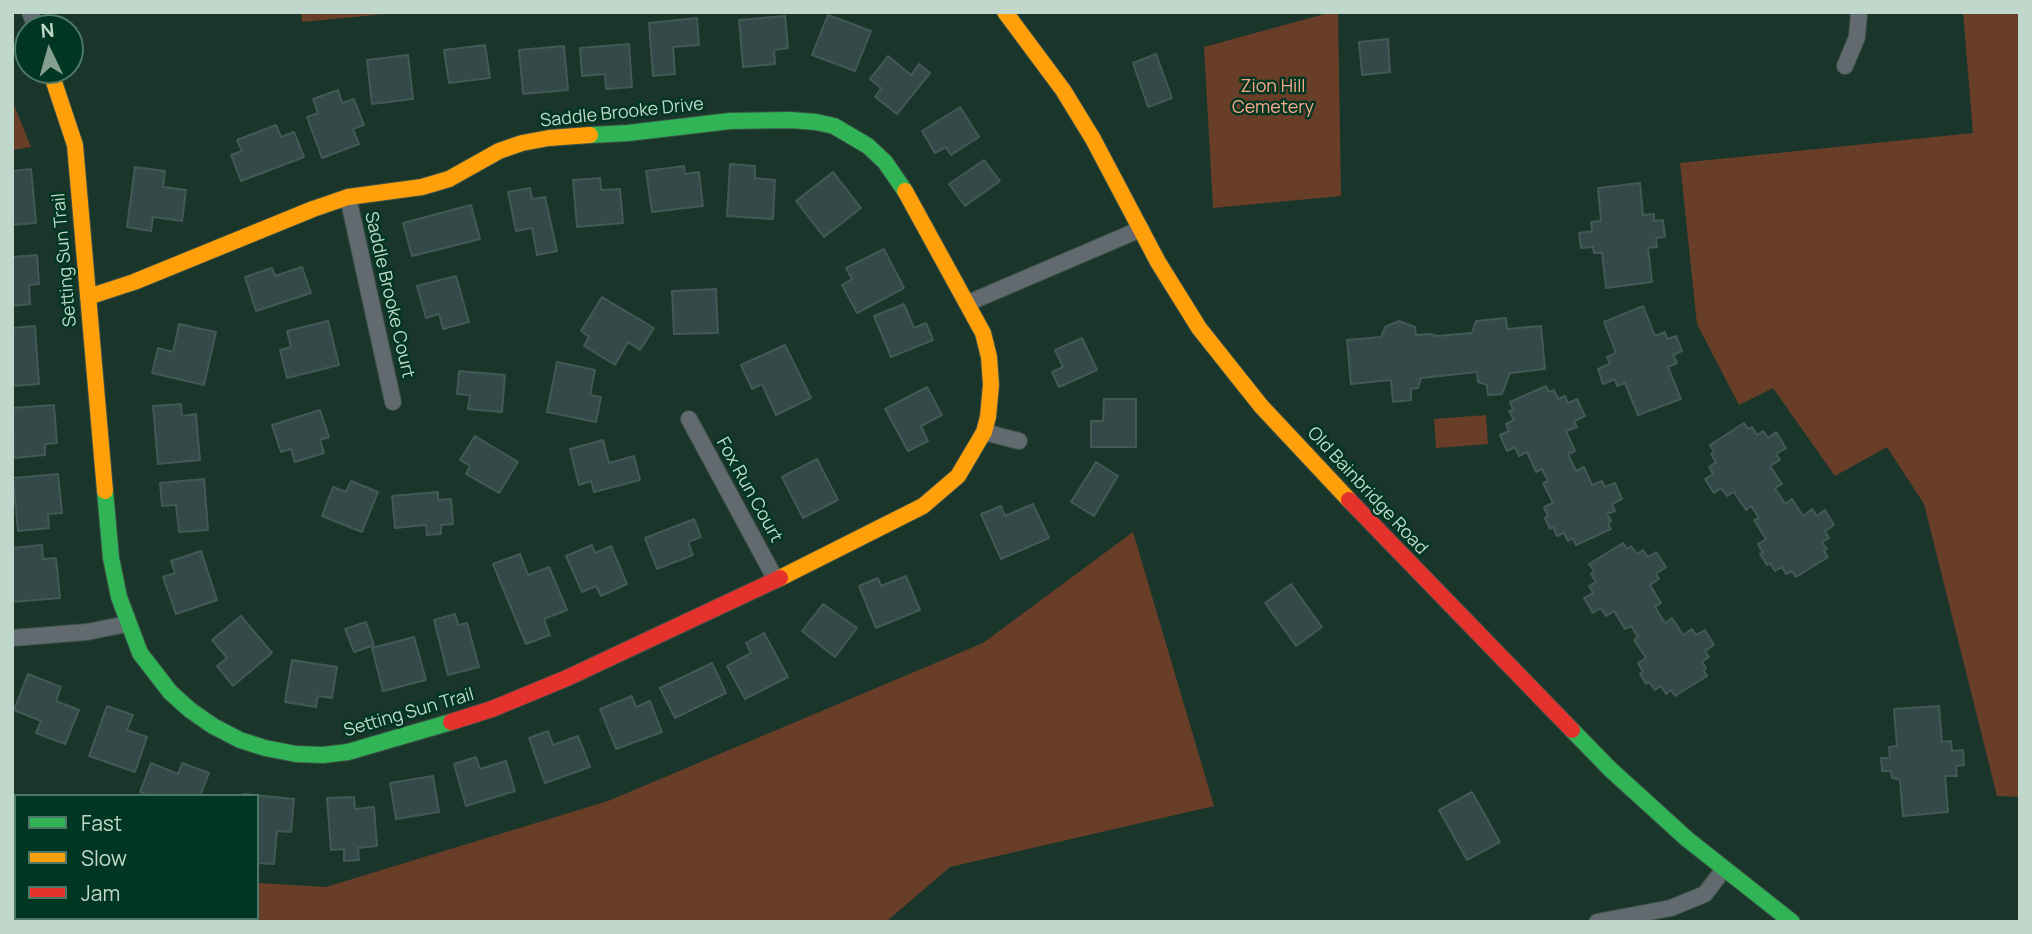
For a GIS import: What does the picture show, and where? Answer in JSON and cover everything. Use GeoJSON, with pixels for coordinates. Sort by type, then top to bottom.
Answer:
{"type":"FeatureCollection","features":[{"type":"Feature","properties":{"kind":"street","name":"Old Bainbridge Road"},"geometry":{"type":"LineString","coordinates":[[1004,12],[1063,90],[1093,139],[1158,262],[1199,328],[1261,406],[1610,769],[1687,839],[1792,922]]}},
{"type":"Feature","properties":{"kind":"street"},"geometry":{"type":"LineString","coordinates":[[1845,66],[1857,37],[1859,12]]}},
{"type":"Feature","properties":{"kind":"street","name":"Setting Sun Trail"},"geometry":{"type":"LineString","coordinates":[[55,84],[75,145],[111,558],[127,624],[140,653],[170,692],[190,710],[240,740],[265,748],[296,754],[348,752],[492,709],[567,678],[776,580],[923,506],[958,475],[984,432],[988,417],[991,385],[989,357],[983,333],[968,303]]}},
{"type":"Feature","properties":{"kind":"street","name":"Saddle Brooke Drive"},"geometry":{"type":"LineString","coordinates":[[88,297],[134,282],[348,197],[422,187],[449,179],[499,151],[522,143],[549,138],[628,133],[730,121],[790,120],[834,126],[868,146],[885,162],[901,183],[968,303]]}},
{"type":"Feature","properties":{"kind":"street","name":"Saddle Brooke Court"},"geometry":{"type":"LineString","coordinates":[[348,197],[393,402]]}},
{"type":"Feature","properties":{"kind":"street"},"geometry":{"type":"LineString","coordinates":[[968,303],[1141,229]]}},
{"type":"Feature","properties":{"kind":"street","name":"Fox Run Court"},"geometry":{"type":"LineString","coordinates":[[688,419],[776,580]]}},
{"type":"Feature","properties":{"kind":"street"},"geometry":{"type":"LineString","coordinates":[[984,432],[1019,440]]}},
{"type":"Feature","properties":{"kind":"street"},"geometry":{"type":"LineString","coordinates":[[12,638],[87,632],[127,624]]}},
{"type":"Feature","properties":{"kind":"street"},"geometry":{"type":"LineString","coordinates":[[1597,922],[1671,908],[1705,894],[1724,869]]}},
{"type":"Feature","properties":{"kind":"green space"},"geometry":{"type":"Polygon","coordinates":[[[301,12],[406,12],[302,22],[301,12]]]}},
{"type":"Feature","properties":{"kind":"green space","name":"Zion Hill Cemetery"},"geometry":{"type":"Polygon","coordinates":[[[1338,12],[1341,196],[1213,208],[1204,47],[1338,12]]]}},
{"type":"Feature","properties":{"kind":"green space"},"geometry":{"type":"Polygon","coordinates":[[[1963,12],[2020,12],[2020,797],[1997,796],[1924,504],[1887,447],[1835,476],[1773,388],[1739,405],[1697,324],[1680,163],[1973,133],[1963,12]]]}},
{"type":"Feature","properties":{"kind":"green space"},"geometry":{"type":"Polygon","coordinates":[[[12,100],[31,147],[12,150],[12,100]]]}},
{"type":"Feature","properties":{"kind":"green space"},"geometry":{"type":"Polygon","coordinates":[[[1486,415],[1488,444],[1436,448],[1434,419],[1486,415]]]}},
{"type":"Feature","properties":{"kind":"green space"},"geometry":{"type":"Polygon","coordinates":[[[1133,532],[1214,806],[950,867],[886,922],[214,922],[259,920],[259,883],[326,887],[608,801],[983,643],[1133,532]]]}},
{"type":"Feature","properties":{"kind":"building"},"geometry":{"type":"Polygon","coordinates":[[[828,15],[871,31],[855,71],[812,55],[828,15]]]}},
{"type":"Feature","properties":{"kind":"building"},"geometry":{"type":"Polygon","coordinates":[[[785,16],[788,48],[774,50],[775,64],[743,67],[739,20],[785,16]]]}},
{"type":"Feature","properties":{"kind":"building"},"geometry":{"type":"Polygon","coordinates":[[[697,18],[699,45],[673,47],[675,74],[653,76],[649,23],[697,18]]]}},
{"type":"Feature","properties":{"kind":"building"},"geometry":{"type":"Polygon","coordinates":[[[1388,39],[1390,72],[1362,75],[1359,42],[1388,39]]]}},
{"type":"Feature","properties":{"kind":"building"},"geometry":{"type":"Polygon","coordinates":[[[629,44],[632,87],[606,89],[605,74],[582,76],[580,48],[629,44]]]}},
{"type":"Feature","properties":{"kind":"building"},"geometry":{"type":"Polygon","coordinates":[[[485,45],[490,78],[449,83],[444,50],[485,45]]]}},
{"type":"Feature","properties":{"kind":"building"},"geometry":{"type":"Polygon","coordinates":[[[564,46],[568,90],[523,94],[519,50],[564,46]]]}},
{"type":"Feature","properties":{"kind":"building"},"geometry":{"type":"Polygon","coordinates":[[[1156,54],[1172,98],[1148,107],[1133,63],[1156,54]]]}},
{"type":"Feature","properties":{"kind":"building"},"geometry":{"type":"Polygon","coordinates":[[[408,55],[413,99],[372,104],[367,60],[408,55]]]}},
{"type":"Feature","properties":{"kind":"building"},"geometry":{"type":"Polygon","coordinates":[[[888,56],[911,75],[919,64],[930,73],[897,114],[875,97],[881,88],[870,79],[888,56]]]}},
{"type":"Feature","properties":{"kind":"building"},"geometry":{"type":"Polygon","coordinates":[[[338,90],[342,103],[354,99],[364,125],[353,129],[359,144],[322,158],[307,117],[318,113],[313,99],[338,90]]]}},
{"type":"Feature","properties":{"kind":"building"},"geometry":{"type":"Polygon","coordinates":[[[960,107],[979,137],[951,155],[946,147],[935,153],[922,131],[960,107]]]}},
{"type":"Feature","properties":{"kind":"building"},"geometry":{"type":"Polygon","coordinates":[[[276,125],[281,137],[294,132],[304,157],[241,181],[231,155],[242,151],[237,140],[276,125]]]}},
{"type":"Feature","properties":{"kind":"building"},"geometry":{"type":"Polygon","coordinates":[[[984,160],[1000,181],[965,206],[949,184],[984,160]]]}},
{"type":"Feature","properties":{"kind":"building"},"geometry":{"type":"Polygon","coordinates":[[[730,164],[755,166],[755,178],[775,180],[773,219],[727,216],[730,164]]]}},
{"type":"Feature","properties":{"kind":"building"},"geometry":{"type":"Polygon","coordinates":[[[684,166],[685,174],[699,172],[703,206],[652,212],[646,171],[684,166]]]}},
{"type":"Feature","properties":{"kind":"building"},"geometry":{"type":"Polygon","coordinates":[[[135,167],[165,171],[163,187],[186,190],[182,221],[153,217],[151,231],[127,227],[135,167]]]}},
{"type":"Feature","properties":{"kind":"building"},"geometry":{"type":"Polygon","coordinates":[[[31,169],[36,223],[12,225],[12,171],[31,169]]]}},
{"type":"Feature","properties":{"kind":"building"},"geometry":{"type":"Polygon","coordinates":[[[833,172],[861,208],[824,237],[796,201],[833,172]]]}},
{"type":"Feature","properties":{"kind":"building"},"geometry":{"type":"Polygon","coordinates":[[[600,178],[601,190],[620,189],[623,223],[577,227],[573,180],[600,178]]]}},
{"type":"Feature","properties":{"kind":"building"},"geometry":{"type":"Polygon","coordinates":[[[1640,183],[1643,215],[1654,214],[1654,221],[1663,220],[1665,237],[1656,238],[1657,247],[1648,248],[1652,282],[1606,288],[1602,253],[1594,253],[1593,247],[1581,248],[1579,233],[1592,231],[1591,222],[1601,221],[1598,188],[1640,183]]]}},
{"type":"Feature","properties":{"kind":"building"},"geometry":{"type":"Polygon","coordinates":[[[530,188],[532,199],[545,197],[557,251],[537,255],[532,228],[516,231],[508,192],[530,188]]]}},
{"type":"Feature","properties":{"kind":"building"},"geometry":{"type":"Polygon","coordinates":[[[471,205],[480,239],[412,256],[403,223],[471,205]]]}},
{"type":"Feature","properties":{"kind":"building"},"geometry":{"type":"Polygon","coordinates":[[[884,249],[904,288],[857,313],[842,285],[852,279],[846,268],[884,249]]]}},
{"type":"Feature","properties":{"kind":"building"},"geometry":{"type":"Polygon","coordinates":[[[37,255],[39,284],[29,285],[30,304],[12,306],[12,257],[37,255]]]}},
{"type":"Feature","properties":{"kind":"building"},"geometry":{"type":"Polygon","coordinates":[[[302,267],[311,293],[256,311],[245,277],[272,268],[275,276],[302,267]]]}},
{"type":"Feature","properties":{"kind":"building"},"geometry":{"type":"Polygon","coordinates":[[[456,276],[469,322],[443,329],[439,314],[426,318],[417,286],[456,276]]]}},
{"type":"Feature","properties":{"kind":"building"},"geometry":{"type":"Polygon","coordinates":[[[716,289],[718,333],[674,334],[672,291],[716,289]]]}},
{"type":"Feature","properties":{"kind":"building"},"geometry":{"type":"Polygon","coordinates":[[[602,297],[654,328],[640,350],[628,342],[615,365],[584,346],[589,337],[581,331],[602,297]]]}},
{"type":"Feature","properties":{"kind":"building"},"geometry":{"type":"Polygon","coordinates":[[[904,304],[914,328],[926,323],[933,340],[891,357],[874,316],[904,304]]]}},
{"type":"Feature","properties":{"kind":"building"},"geometry":{"type":"Polygon","coordinates":[[[1643,306],[1655,336],[1665,332],[1667,339],[1676,336],[1682,351],[1673,355],[1677,363],[1668,367],[1681,399],[1638,415],[1625,383],[1617,386],[1615,379],[1603,384],[1598,369],[1610,364],[1607,357],[1616,353],[1604,322],[1643,306]]]}},
{"type":"Feature","properties":{"kind":"building"},"geometry":{"type":"Polygon","coordinates":[[[1506,318],[1507,329],[1541,326],[1545,369],[1510,373],[1502,394],[1488,395],[1487,385],[1478,382],[1477,372],[1421,378],[1418,388],[1411,389],[1411,400],[1393,402],[1391,380],[1351,384],[1347,340],[1381,337],[1385,327],[1399,321],[1415,327],[1416,335],[1437,336],[1472,333],[1476,321],[1506,318]]]}},
{"type":"Feature","properties":{"kind":"building"},"geometry":{"type":"Polygon","coordinates":[[[328,321],[339,365],[287,378],[280,350],[291,347],[287,331],[328,321]]]}},
{"type":"Feature","properties":{"kind":"building"},"geometry":{"type":"Polygon","coordinates":[[[179,324],[216,332],[204,385],[152,373],[158,348],[173,352],[179,324]]]}},
{"type":"Feature","properties":{"kind":"building"},"geometry":{"type":"Polygon","coordinates":[[[35,326],[39,384],[12,386],[12,328],[35,326]]]}},
{"type":"Feature","properties":{"kind":"building"},"geometry":{"type":"Polygon","coordinates":[[[1082,338],[1097,370],[1059,387],[1052,372],[1063,367],[1055,350],[1082,338]]]}},
{"type":"Feature","properties":{"kind":"building"},"geometry":{"type":"Polygon","coordinates":[[[785,345],[811,398],[776,415],[762,384],[752,389],[741,365],[785,345]]]}},
{"type":"Feature","properties":{"kind":"building"},"geometry":{"type":"Polygon","coordinates":[[[557,362],[595,370],[590,395],[601,397],[596,422],[547,412],[557,362]]]}},
{"type":"Feature","properties":{"kind":"building"},"geometry":{"type":"Polygon","coordinates":[[[459,371],[505,375],[502,412],[468,409],[470,395],[457,394],[459,371]]]}},
{"type":"Feature","properties":{"kind":"building"},"geometry":{"type":"Polygon","coordinates":[[[1546,386],[1549,392],[1554,390],[1558,399],[1565,396],[1568,403],[1577,399],[1585,416],[1574,421],[1577,427],[1566,431],[1575,451],[1568,454],[1576,471],[1584,467],[1592,485],[1602,481],[1605,487],[1615,483],[1622,499],[1612,504],[1615,511],[1607,514],[1611,529],[1576,545],[1573,538],[1568,541],[1564,533],[1557,536],[1545,518],[1548,516],[1544,507],[1553,503],[1543,483],[1548,481],[1542,469],[1536,472],[1527,452],[1519,456],[1515,447],[1507,451],[1500,435],[1509,431],[1506,424],[1514,420],[1509,411],[1513,410],[1510,402],[1546,386]]]}},
{"type":"Feature","properties":{"kind":"building"},"geometry":{"type":"Polygon","coordinates":[[[927,387],[942,415],[921,426],[928,441],[908,451],[885,409],[927,387]]]}},
{"type":"Feature","properties":{"kind":"building"},"geometry":{"type":"Polygon","coordinates":[[[1104,399],[1136,399],[1136,447],[1091,447],[1091,421],[1103,421],[1104,399]]]}},
{"type":"Feature","properties":{"kind":"building"},"geometry":{"type":"Polygon","coordinates":[[[181,404],[182,416],[196,414],[200,460],[158,464],[153,406],[181,404]]]}},
{"type":"Feature","properties":{"kind":"building"},"geometry":{"type":"Polygon","coordinates":[[[54,405],[57,443],[45,444],[45,455],[14,458],[12,408],[54,405]]]}},
{"type":"Feature","properties":{"kind":"building"},"geometry":{"type":"Polygon","coordinates":[[[320,410],[329,437],[320,440],[324,453],[295,462],[291,449],[281,452],[272,425],[320,410]]]}},
{"type":"Feature","properties":{"kind":"building"},"geometry":{"type":"Polygon","coordinates":[[[1744,423],[1748,429],[1752,427],[1757,435],[1763,431],[1768,438],[1776,432],[1786,448],[1776,454],[1780,460],[1770,466],[1782,484],[1775,488],[1785,504],[1792,499],[1803,516],[1812,509],[1817,516],[1825,510],[1834,525],[1825,531],[1829,538],[1822,542],[1828,557],[1796,577],[1792,571],[1786,574],[1782,567],[1775,571],[1760,554],[1763,553],[1758,544],[1766,539],[1754,520],[1759,518],[1751,506],[1746,510],[1734,492],[1727,496],[1721,488],[1714,493],[1705,479],[1713,474],[1709,467],[1716,462],[1710,445],[1744,423]]]}},
{"type":"Feature","properties":{"kind":"building"},"geometry":{"type":"Polygon","coordinates":[[[475,436],[518,462],[499,493],[466,474],[470,466],[460,460],[475,436]]]}},
{"type":"Feature","properties":{"kind":"building"},"geometry":{"type":"Polygon","coordinates":[[[603,440],[609,463],[634,456],[640,480],[594,492],[591,481],[579,485],[570,449],[603,440]]]}},
{"type":"Feature","properties":{"kind":"building"},"geometry":{"type":"Polygon","coordinates":[[[817,459],[838,500],[803,518],[782,477],[817,459]]]}},
{"type":"Feature","properties":{"kind":"building"},"geometry":{"type":"Polygon","coordinates":[[[1096,462],[1118,476],[1094,516],[1071,502],[1096,462]]]}},
{"type":"Feature","properties":{"kind":"building"},"geometry":{"type":"Polygon","coordinates":[[[58,474],[62,513],[48,514],[49,528],[18,531],[13,478],[58,474]]]}},
{"type":"Feature","properties":{"kind":"building"},"geometry":{"type":"Polygon","coordinates":[[[204,479],[208,530],[179,532],[176,505],[162,506],[160,483],[204,479]]]}},
{"type":"Feature","properties":{"kind":"building"},"geometry":{"type":"Polygon","coordinates":[[[351,481],[378,492],[362,532],[322,516],[333,487],[346,492],[351,481]]]}},
{"type":"Feature","properties":{"kind":"building"},"geometry":{"type":"Polygon","coordinates":[[[438,492],[438,500],[451,499],[453,524],[441,525],[441,534],[427,535],[426,525],[395,528],[392,496],[438,492]]]}},
{"type":"Feature","properties":{"kind":"building"},"geometry":{"type":"Polygon","coordinates":[[[1033,504],[1049,538],[1001,559],[981,514],[1001,506],[1005,516],[1033,504]]]}},
{"type":"Feature","properties":{"kind":"building"},"geometry":{"type":"Polygon","coordinates":[[[694,519],[701,537],[688,542],[693,555],[657,569],[645,538],[694,519]]]}},
{"type":"Feature","properties":{"kind":"building"},"geometry":{"type":"Polygon","coordinates":[[[1623,543],[1627,549],[1631,546],[1637,554],[1643,550],[1648,557],[1656,552],[1666,567],[1656,574],[1659,579],[1650,585],[1661,603],[1655,607],[1665,623],[1672,618],[1683,635],[1692,629],[1696,635],[1705,630],[1714,645],[1705,651],[1709,657],[1702,662],[1707,676],[1675,696],[1671,690],[1666,694],[1661,686],[1655,690],[1649,682],[1646,684],[1638,663],[1646,658],[1634,640],[1638,637],[1631,626],[1625,629],[1614,611],[1606,616],[1601,608],[1593,613],[1584,598],[1593,593],[1589,586],[1596,582],[1591,574],[1594,571],[1589,564],[1623,543]]]}},
{"type":"Feature","properties":{"kind":"building"},"geometry":{"type":"Polygon","coordinates":[[[42,545],[43,559],[56,558],[60,598],[12,602],[12,548],[42,545]]]}},
{"type":"Feature","properties":{"kind":"building"},"geometry":{"type":"Polygon","coordinates":[[[592,545],[595,553],[611,546],[627,584],[601,596],[596,586],[582,592],[566,556],[592,545]]]}},
{"type":"Feature","properties":{"kind":"building"},"geometry":{"type":"Polygon","coordinates":[[[201,551],[217,600],[176,614],[163,577],[175,573],[171,561],[201,551]]]}},
{"type":"Feature","properties":{"kind":"building"},"geometry":{"type":"Polygon","coordinates":[[[520,554],[528,575],[549,567],[567,610],[544,619],[550,635],[526,644],[493,564],[520,554]]]}},
{"type":"Feature","properties":{"kind":"building"},"geometry":{"type":"Polygon","coordinates":[[[906,576],[920,610],[876,628],[859,586],[878,578],[881,586],[906,576]]]}},
{"type":"Feature","properties":{"kind":"building"},"geometry":{"type":"Polygon","coordinates":[[[1291,584],[1322,627],[1296,646],[1265,603],[1291,584]]]}},
{"type":"Feature","properties":{"kind":"building"},"geometry":{"type":"Polygon","coordinates":[[[823,604],[857,628],[835,657],[802,631],[823,604]]]}},
{"type":"Feature","properties":{"kind":"building"},"geometry":{"type":"Polygon","coordinates":[[[455,614],[458,625],[467,623],[479,667],[448,675],[434,620],[455,614]]]}},
{"type":"Feature","properties":{"kind":"building"},"geometry":{"type":"Polygon","coordinates":[[[241,616],[272,653],[233,686],[217,666],[227,658],[212,640],[241,616]]]}},
{"type":"Feature","properties":{"kind":"building"},"geometry":{"type":"Polygon","coordinates":[[[366,622],[374,645],[354,652],[345,629],[366,622]]]}},
{"type":"Feature","properties":{"kind":"building"},"geometry":{"type":"Polygon","coordinates":[[[764,633],[788,677],[745,699],[727,666],[751,653],[746,643],[764,633]]]}},
{"type":"Feature","properties":{"kind":"building"},"geometry":{"type":"Polygon","coordinates":[[[414,637],[426,680],[383,691],[372,648],[414,637]]]}},
{"type":"Feature","properties":{"kind":"building"},"geometry":{"type":"Polygon","coordinates":[[[292,660],[337,667],[332,698],[318,696],[316,707],[285,702],[292,660]]]}},
{"type":"Feature","properties":{"kind":"building"},"geometry":{"type":"Polygon","coordinates":[[[712,663],[726,693],[675,718],[660,688],[712,663]]]}},
{"type":"Feature","properties":{"kind":"building"},"geometry":{"type":"Polygon","coordinates":[[[28,674],[61,687],[56,701],[79,710],[65,744],[36,733],[41,721],[14,710],[28,674]]]}},
{"type":"Feature","properties":{"kind":"building"},"geometry":{"type":"Polygon","coordinates":[[[632,696],[636,707],[650,701],[662,732],[616,749],[600,709],[632,696]]]}},
{"type":"Feature","properties":{"kind":"building"},"geometry":{"type":"Polygon","coordinates":[[[107,706],[133,715],[127,730],[147,737],[135,772],[89,756],[107,706]]]}},
{"type":"Feature","properties":{"kind":"building"},"geometry":{"type":"Polygon","coordinates":[[[1939,706],[1942,742],[1951,741],[1952,751],[1963,750],[1964,765],[1956,766],[1957,776],[1945,776],[1948,812],[1903,816],[1900,780],[1892,778],[1891,771],[1882,771],[1881,758],[1890,758],[1889,747],[1897,746],[1894,709],[1939,706]]]}},
{"type":"Feature","properties":{"kind":"building"},"geometry":{"type":"Polygon","coordinates":[[[548,731],[553,745],[578,736],[590,767],[545,783],[529,738],[548,731]]]}},
{"type":"Feature","properties":{"kind":"building"},"geometry":{"type":"Polygon","coordinates":[[[476,757],[480,769],[506,761],[515,791],[466,806],[454,764],[476,757]]]}},
{"type":"Feature","properties":{"kind":"building"},"geometry":{"type":"Polygon","coordinates":[[[151,763],[178,774],[182,763],[209,773],[201,794],[140,792],[151,763]]]}},
{"type":"Feature","properties":{"kind":"building"},"geometry":{"type":"Polygon","coordinates":[[[433,776],[439,812],[396,819],[390,783],[433,776]]]}},
{"type":"Feature","properties":{"kind":"building"},"geometry":{"type":"Polygon","coordinates":[[[1472,792],[1500,842],[1467,860],[1439,810],[1472,792]]]}},
{"type":"Feature","properties":{"kind":"building"},"geometry":{"type":"Polygon","coordinates":[[[259,796],[294,799],[291,832],[277,831],[274,864],[259,863],[259,796]]]}},
{"type":"Feature","properties":{"kind":"building"},"geometry":{"type":"Polygon","coordinates":[[[354,797],[355,809],[374,807],[377,846],[358,848],[359,860],[344,861],[344,849],[331,850],[327,798],[354,797]]]}},
{"type":"Feature","properties":{"kind":"traffic: fast"},"geometry":{"type":"LineString","coordinates":[[590,135],[730,121],[816,122],[834,126],[868,146],[885,162],[905,191]]}},
{"type":"Feature","properties":{"kind":"traffic: fast"},"geometry":{"type":"LineString","coordinates":[[105,491],[111,558],[119,597],[140,653],[170,692],[213,726],[240,740],[265,748],[296,754],[323,755],[348,752],[451,722]]}},
{"type":"Feature","properties":{"kind":"traffic: fast"},"geometry":{"type":"LineString","coordinates":[[1572,730],[1610,769],[1687,839],[1792,922]]}},
{"type":"Feature","properties":{"kind":"traffic: slow"},"geometry":{"type":"LineString","coordinates":[[1005,12],[1063,90],[1093,139],[1158,262],[1199,328],[1261,406],[1349,500]]}},
{"type":"Feature","properties":{"kind":"traffic: slow"},"geometry":{"type":"LineString","coordinates":[[55,84],[75,145],[105,491]]}},
{"type":"Feature","properties":{"kind":"traffic: slow"},"geometry":{"type":"LineString","coordinates":[[88,297],[134,282],[348,197],[422,187],[449,179],[499,151],[522,143],[590,135]]}},
{"type":"Feature","properties":{"kind":"traffic: slow"},"geometry":{"type":"LineString","coordinates":[[780,578],[923,506],[958,476],[984,432],[991,385],[989,357],[983,333],[905,191]]}},
{"type":"Feature","properties":{"kind":"traffic: jam"},"geometry":{"type":"LineString","coordinates":[[1349,500],[1572,730]]}},
{"type":"Feature","properties":{"kind":"traffic: jam"},"geometry":{"type":"LineString","coordinates":[[451,722],[492,709],[567,678],[780,578]]}}]}
